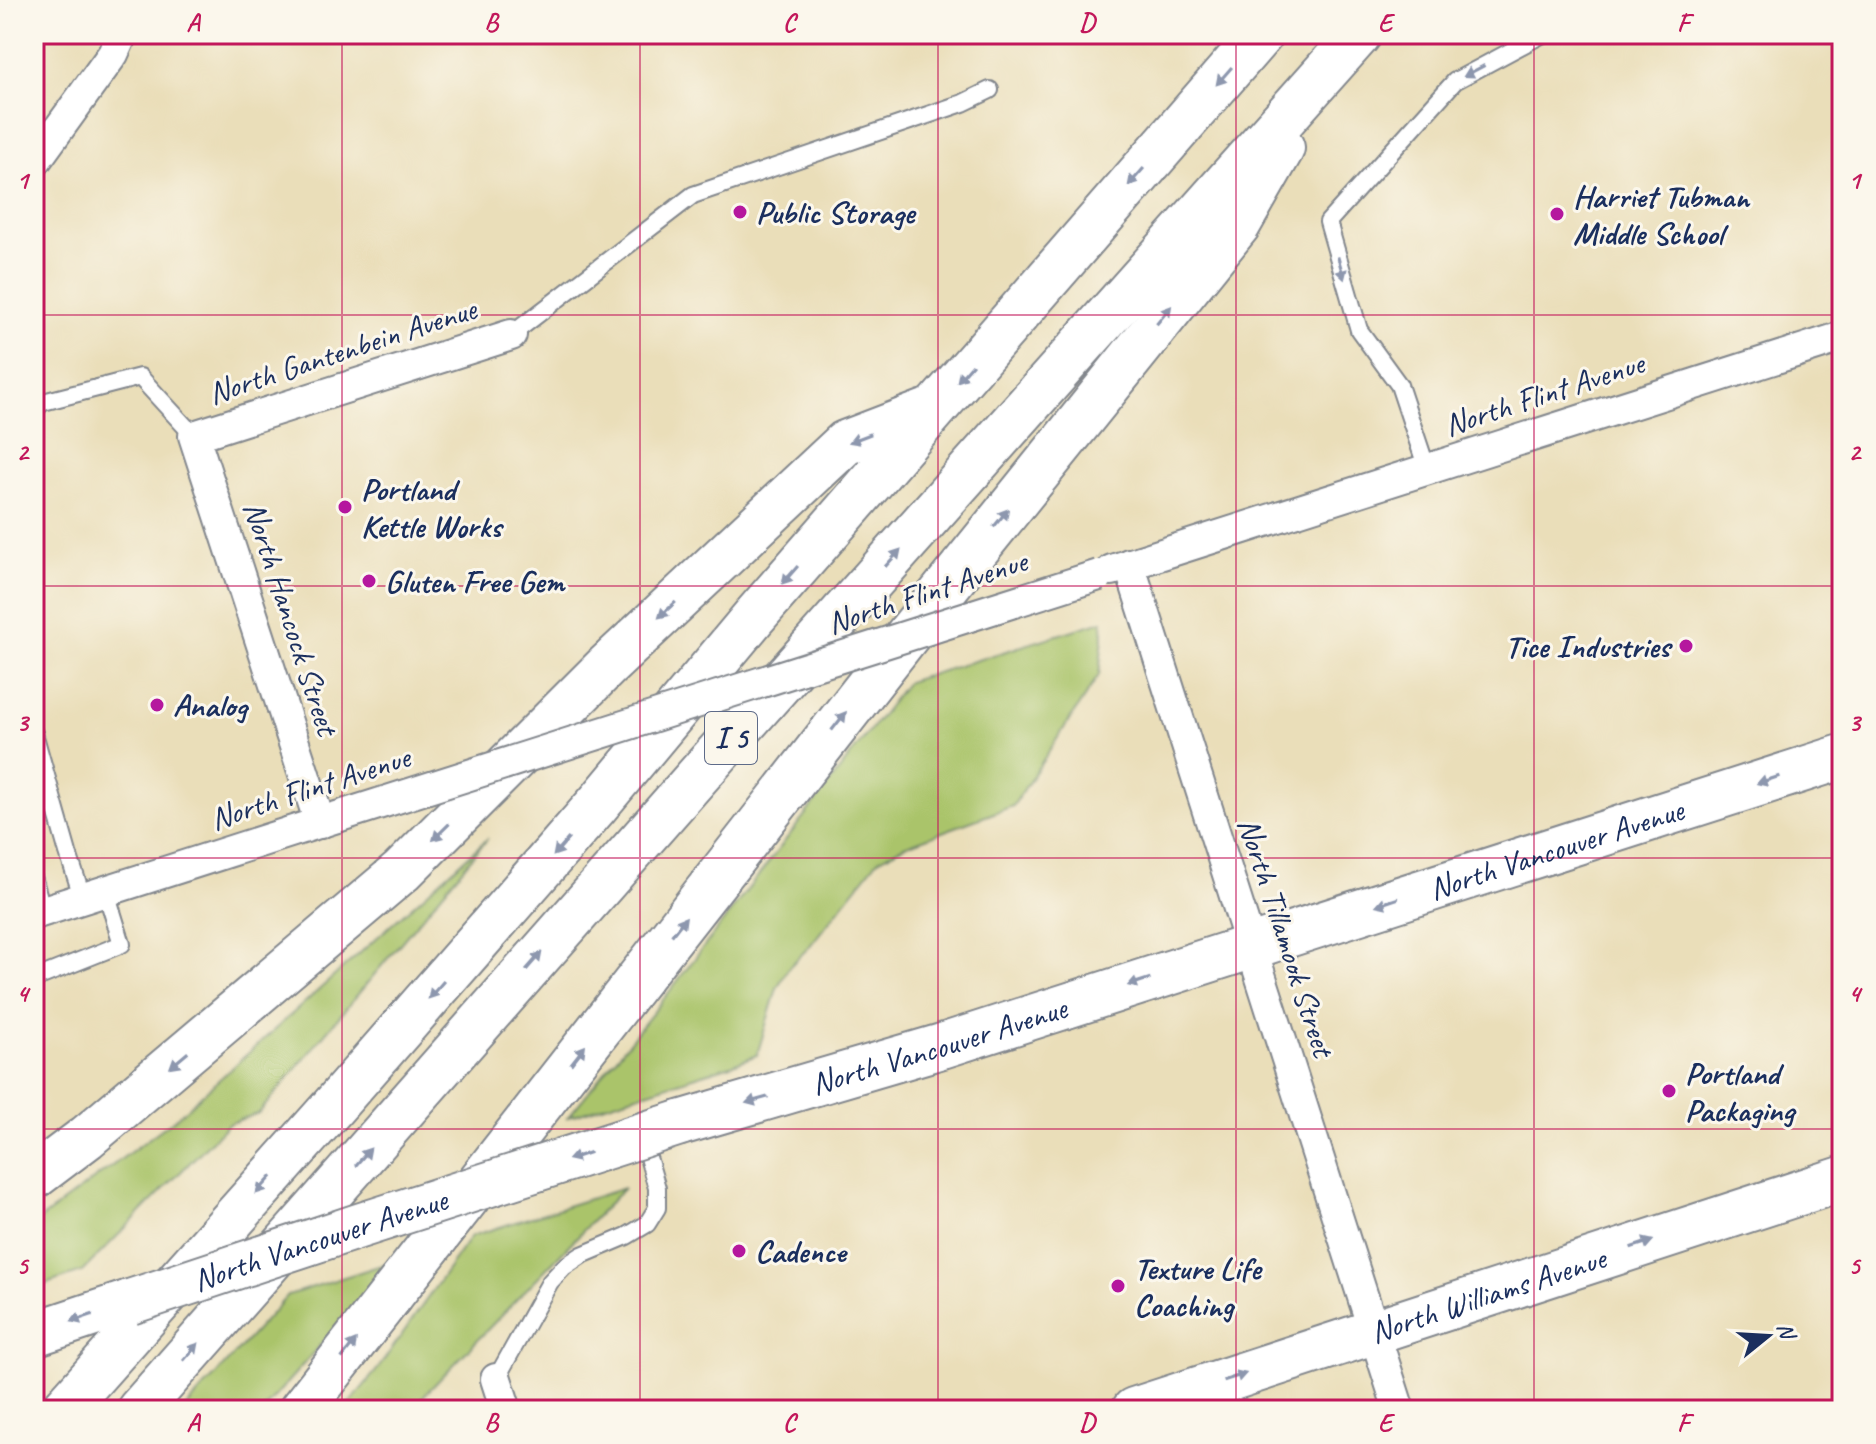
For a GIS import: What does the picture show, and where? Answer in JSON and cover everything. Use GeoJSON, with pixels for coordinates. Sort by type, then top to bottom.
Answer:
{"type":"FeatureCollection","features":[{"type":"Feature","properties":{"kind":"main road","name":"I 5"},"geometry":{"type":"LineString","coordinates":[[63,1410],[597,805],[932,410],[1261,34]]}},
{"type":"Feature","properties":{"kind":"main road","name":"I 5"},"geometry":{"type":"LineString","coordinates":[[139,1410],[697,777],[1359,34]]}},
{"type":"Feature","properties":{"kind":"main road"},"geometry":{"type":"LineString","coordinates":[[301,1410],[903,641],[1238,225],[1327,70]]}},
{"type":"Feature","properties":{"kind":"main road"},"geometry":{"type":"LineString","coordinates":[[34,1177],[98,1127],[402,871],[607,666],[845,443],[932,410]]}},
{"type":"Feature","properties":{"kind":"main road","name":"North Vancouver Avenue"},"geometry":{"type":"LineString","coordinates":[[34,1334],[661,1129],[942,1046],[1842,757]]}},
{"type":"Feature","properties":{"kind":"main road","name":"North Williams Avenue"},"geometry":{"type":"LineString","coordinates":[[1155,1407],[1373,1331],[1842,1179]]}},
{"type":"Feature","properties":{"kind":"street"},"geometry":{"type":"LineString","coordinates":[[34,163],[113,54],[122,34]]}},
{"type":"Feature","properties":{"kind":"street","name":"North Gantenbein Avenue"},"geometry":{"type":"LineString","coordinates":[[194,436],[511,335]]}},
{"type":"Feature","properties":{"kind":"street","name":"North Flint Avenue"},"geometry":{"type":"LineString","coordinates":[[39,913],[1842,337]]}},
{"type":"Feature","properties":{"kind":"street","name":"North Hancock Street"},"geometry":{"type":"LineString","coordinates":[[194,436],[328,820]]}},
{"type":"Feature","properties":{"kind":"street","name":"North Tillamook Street"},"geometry":{"type":"LineString","coordinates":[[1129,564],[1399,1410]]}},
{"type":"Feature","properties":{"kind":"street"},"geometry":{"type":"LineString","coordinates":[[496,1379],[506,1410]]}},
{"type":"Feature","properties":{"kind":"lane"},"geometry":{"type":"LineString","coordinates":[[1427,469],[1399,385],[1359,330],[1328,222],[1455,81],[1543,34]]}},
{"type":"Feature","properties":{"kind":"lane"},"geometry":{"type":"LineString","coordinates":[[511,335],[693,195],[963,103],[990,90]]}},
{"type":"Feature","properties":{"kind":"lane"},"geometry":{"type":"LineString","coordinates":[[34,410],[43,402],[140,377],[194,436]]}},
{"type":"Feature","properties":{"kind":"lane"},"geometry":{"type":"LineString","coordinates":[[34,733],[68,853],[122,944],[34,979]]}},
{"type":"Feature","properties":{"kind":"lane"},"geometry":{"type":"LineString","coordinates":[[34,880],[39,913]]}},
{"type":"Feature","properties":{"kind":"lane"},"geometry":{"type":"LineString","coordinates":[[496,1379],[550,1282],[564,1267],[647,1224],[657,1208],[661,1129]]}},
{"type":"Feature","properties":{"kind":"green space"},"geometry":{"type":"Polygon","coordinates":[[[1102,621],[1099,675],[1013,806],[904,846],[878,860],[808,948],[789,967],[777,988],[757,1055],[568,1117],[656,1009],[907,682],[1102,621]]]}},
{"type":"Feature","properties":{"kind":"green space"},"geometry":{"type":"Polygon","coordinates":[[[488,838],[259,1113],[228,1124],[82,1272],[34,1288],[34,1224],[175,1119],[488,838]]]}},
{"type":"Feature","properties":{"kind":"green space"},"geometry":{"type":"Polygon","coordinates":[[[624,1188],[410,1410],[344,1410],[377,1370],[471,1236],[624,1188]]]}},
{"type":"Feature","properties":{"kind":"green space"},"geometry":{"type":"Polygon","coordinates":[[[394,1261],[263,1410],[184,1410],[288,1295],[394,1261]]]}},
{"type":"Feature","properties":{"kind":"place","name":"Public Storage"},"geometry":{"type":"Point","coordinates":[740,212]}},
{"type":"Feature","properties":{"kind":"place","name":"Harriet Tubman Middle School"},"geometry":{"type":"Point","coordinates":[1557,214]}},
{"type":"Feature","properties":{"kind":"place","name":"Portland Kettle Works"},"geometry":{"type":"Point","coordinates":[345,507]}},
{"type":"Feature","properties":{"kind":"place","name":"Gluten Free Gem"},"geometry":{"type":"Point","coordinates":[369,581]}},
{"type":"Feature","properties":{"kind":"place","name":"Tice Industries"},"geometry":{"type":"Point","coordinates":[1686,646]}},
{"type":"Feature","properties":{"kind":"place","name":"Analog"},"geometry":{"type":"Point","coordinates":[157,705]}},
{"type":"Feature","properties":{"kind":"place","name":"Portland Packaging"},"geometry":{"type":"Point","coordinates":[1669,1091]}},
{"type":"Feature","properties":{"kind":"place","name":"Cadence"},"geometry":{"type":"Point","coordinates":[739,1251]}},
{"type":"Feature","properties":{"kind":"place","name":"Texture Life Coaching"},"geometry":{"type":"Point","coordinates":[1118,1286]}}]}
